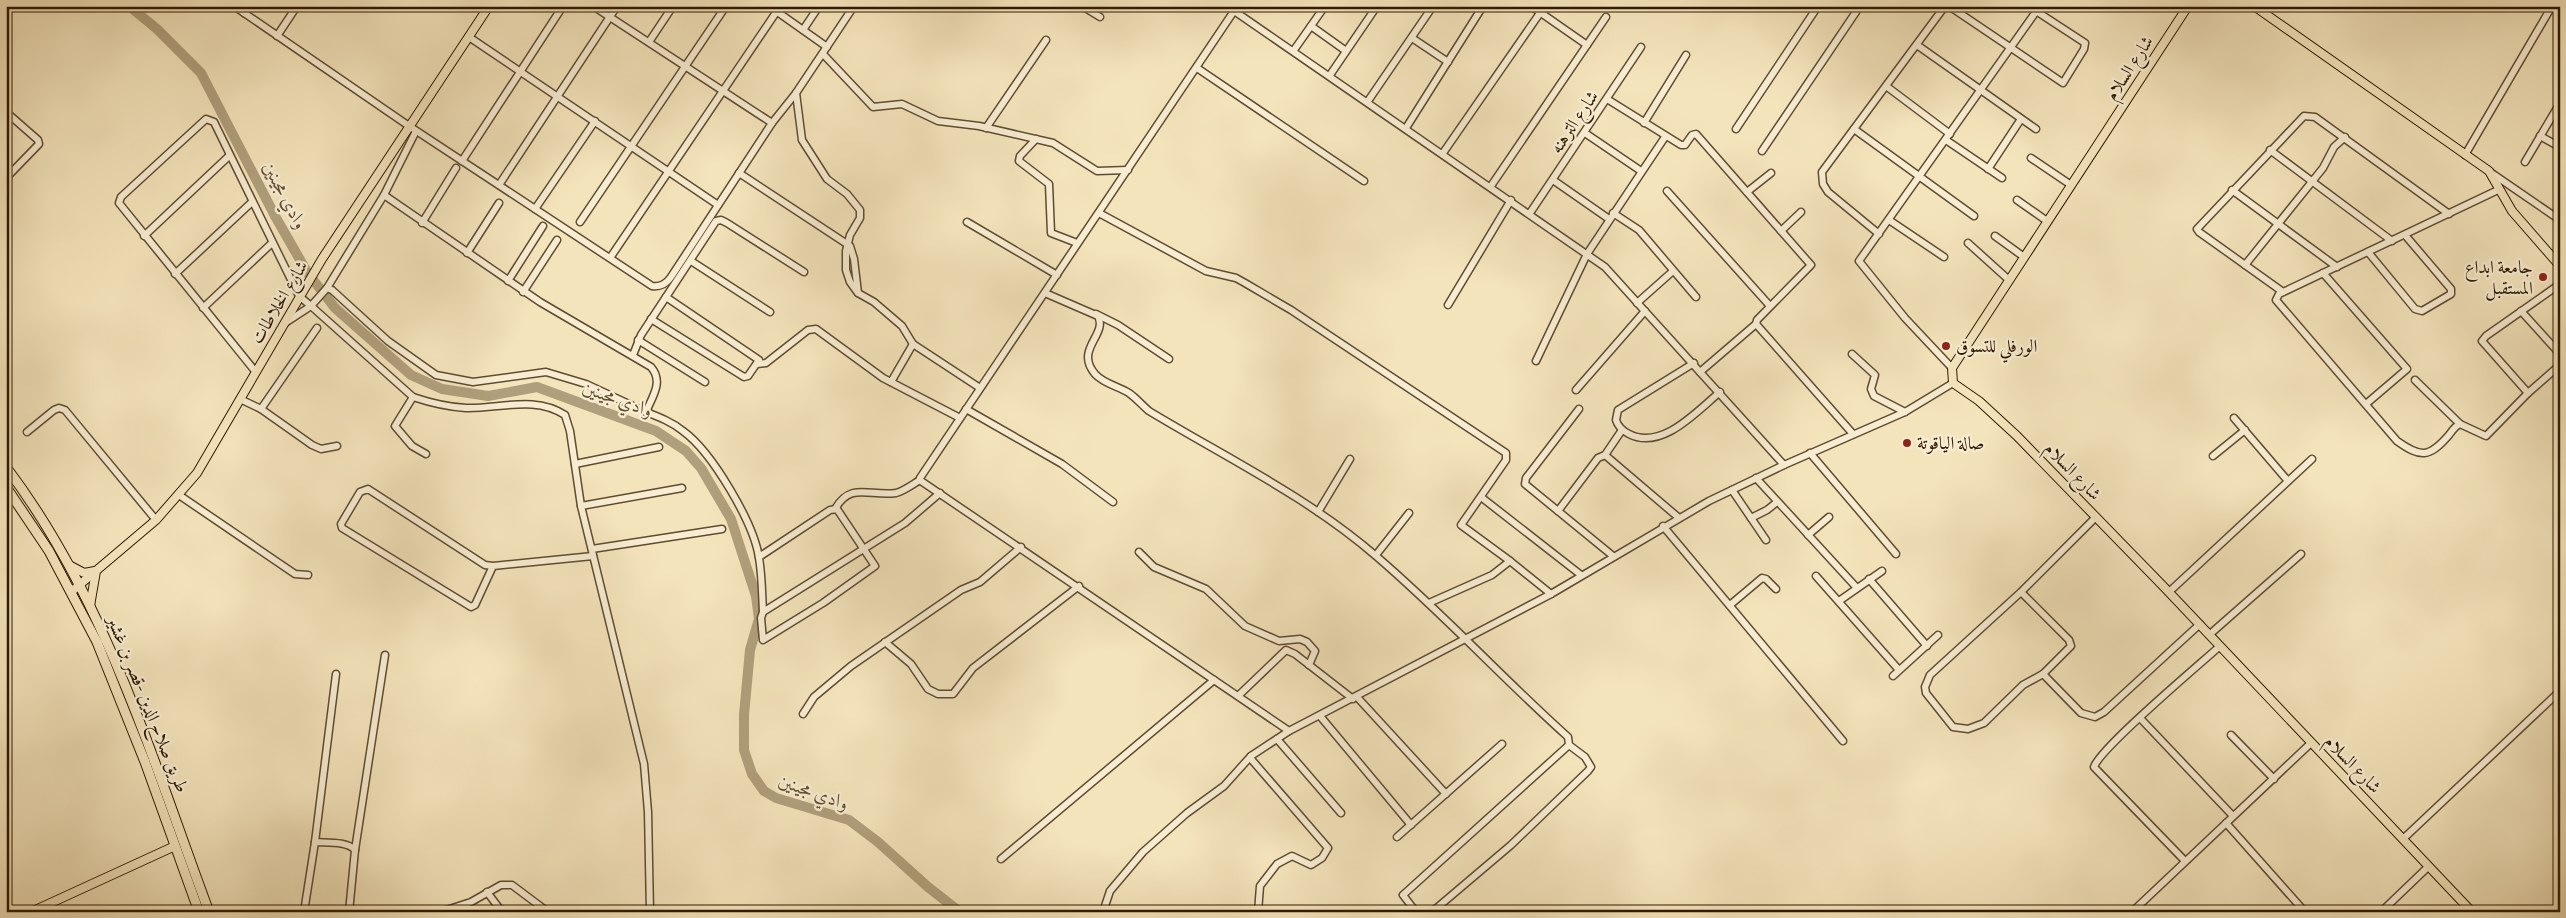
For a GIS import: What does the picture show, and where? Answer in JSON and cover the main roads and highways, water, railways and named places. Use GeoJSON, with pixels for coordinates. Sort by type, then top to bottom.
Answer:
{"type":"FeatureCollection","features":[{"type":"Feature","properties":{"kind":"highway","name":"طريق صلاح الدين -قصر بن غشير"},"geometry":{"type":"LineString","coordinates":[[6,466],[37,510],[69,565],[108,639],[132,698],[209,912]]}},
{"type":"Feature","properties":{"kind":"highway"},"geometry":{"type":"LineString","coordinates":[[6,487],[48,551],[97,642],[200,912]]}},
{"type":"Feature","properties":{"kind":"highway"},"geometry":{"type":"LineString","coordinates":[[97,642],[108,639]]}},
{"type":"Feature","properties":{"kind":"main road","name":"شارع الخلاطات"},"geometry":{"type":"LineString","coordinates":[[71,592],[156,520],[201,467],[280,327],[322,258],[489,6]]}},
{"type":"Feature","properties":{"kind":"main road","name":"شارع السلام"},"geometry":{"type":"LineString","coordinates":[[2188,6],[1952,368],[1953,383],[2006,424],[2200,624],[2472,912]]}},
{"type":"Feature","properties":{"kind":"main road"},"geometry":{"type":"LineString","coordinates":[[2254,6],[2489,171],[2498,190],[2518,220],[2560,266]]}},
{"type":"Feature","properties":{"kind":"main road"},"geometry":{"type":"LineString","coordinates":[[69,565],[84,573],[97,571],[90,606]]}},
{"type":"Feature","properties":{"kind":"main road"},"geometry":{"type":"LineString","coordinates":[[32,912],[175,846]]}},
{"type":"Feature","properties":{"kind":"waterway","name":"وادي مجينين"},"geometry":{"type":"LineString","coordinates":[[129,6],[157,29],[201,73],[275,216],[307,272],[335,308],[411,375],[442,389],[488,396],[537,387],[656,431],[686,451],[701,468],[731,519],[756,596],[759,619],[750,650],[744,715],[744,750],[752,774],[764,791],[776,798],[849,820],[878,842],[928,887],[960,912]]}},
{"type":"Feature","properties":{"kind":"place","name":"جامعة ابداع المستقبل"},"geometry":{"type":"Point","coordinates":[2543,277]}},
{"type":"Feature","properties":{"kind":"place","name":"الورفلي للتسوق"},"geometry":{"type":"Point","coordinates":[1946,346]}},
{"type":"Feature","properties":{"kind":"place","name":"صالة الياقوتة"},"geometry":{"type":"Point","coordinates":[1907,443]}}]}
